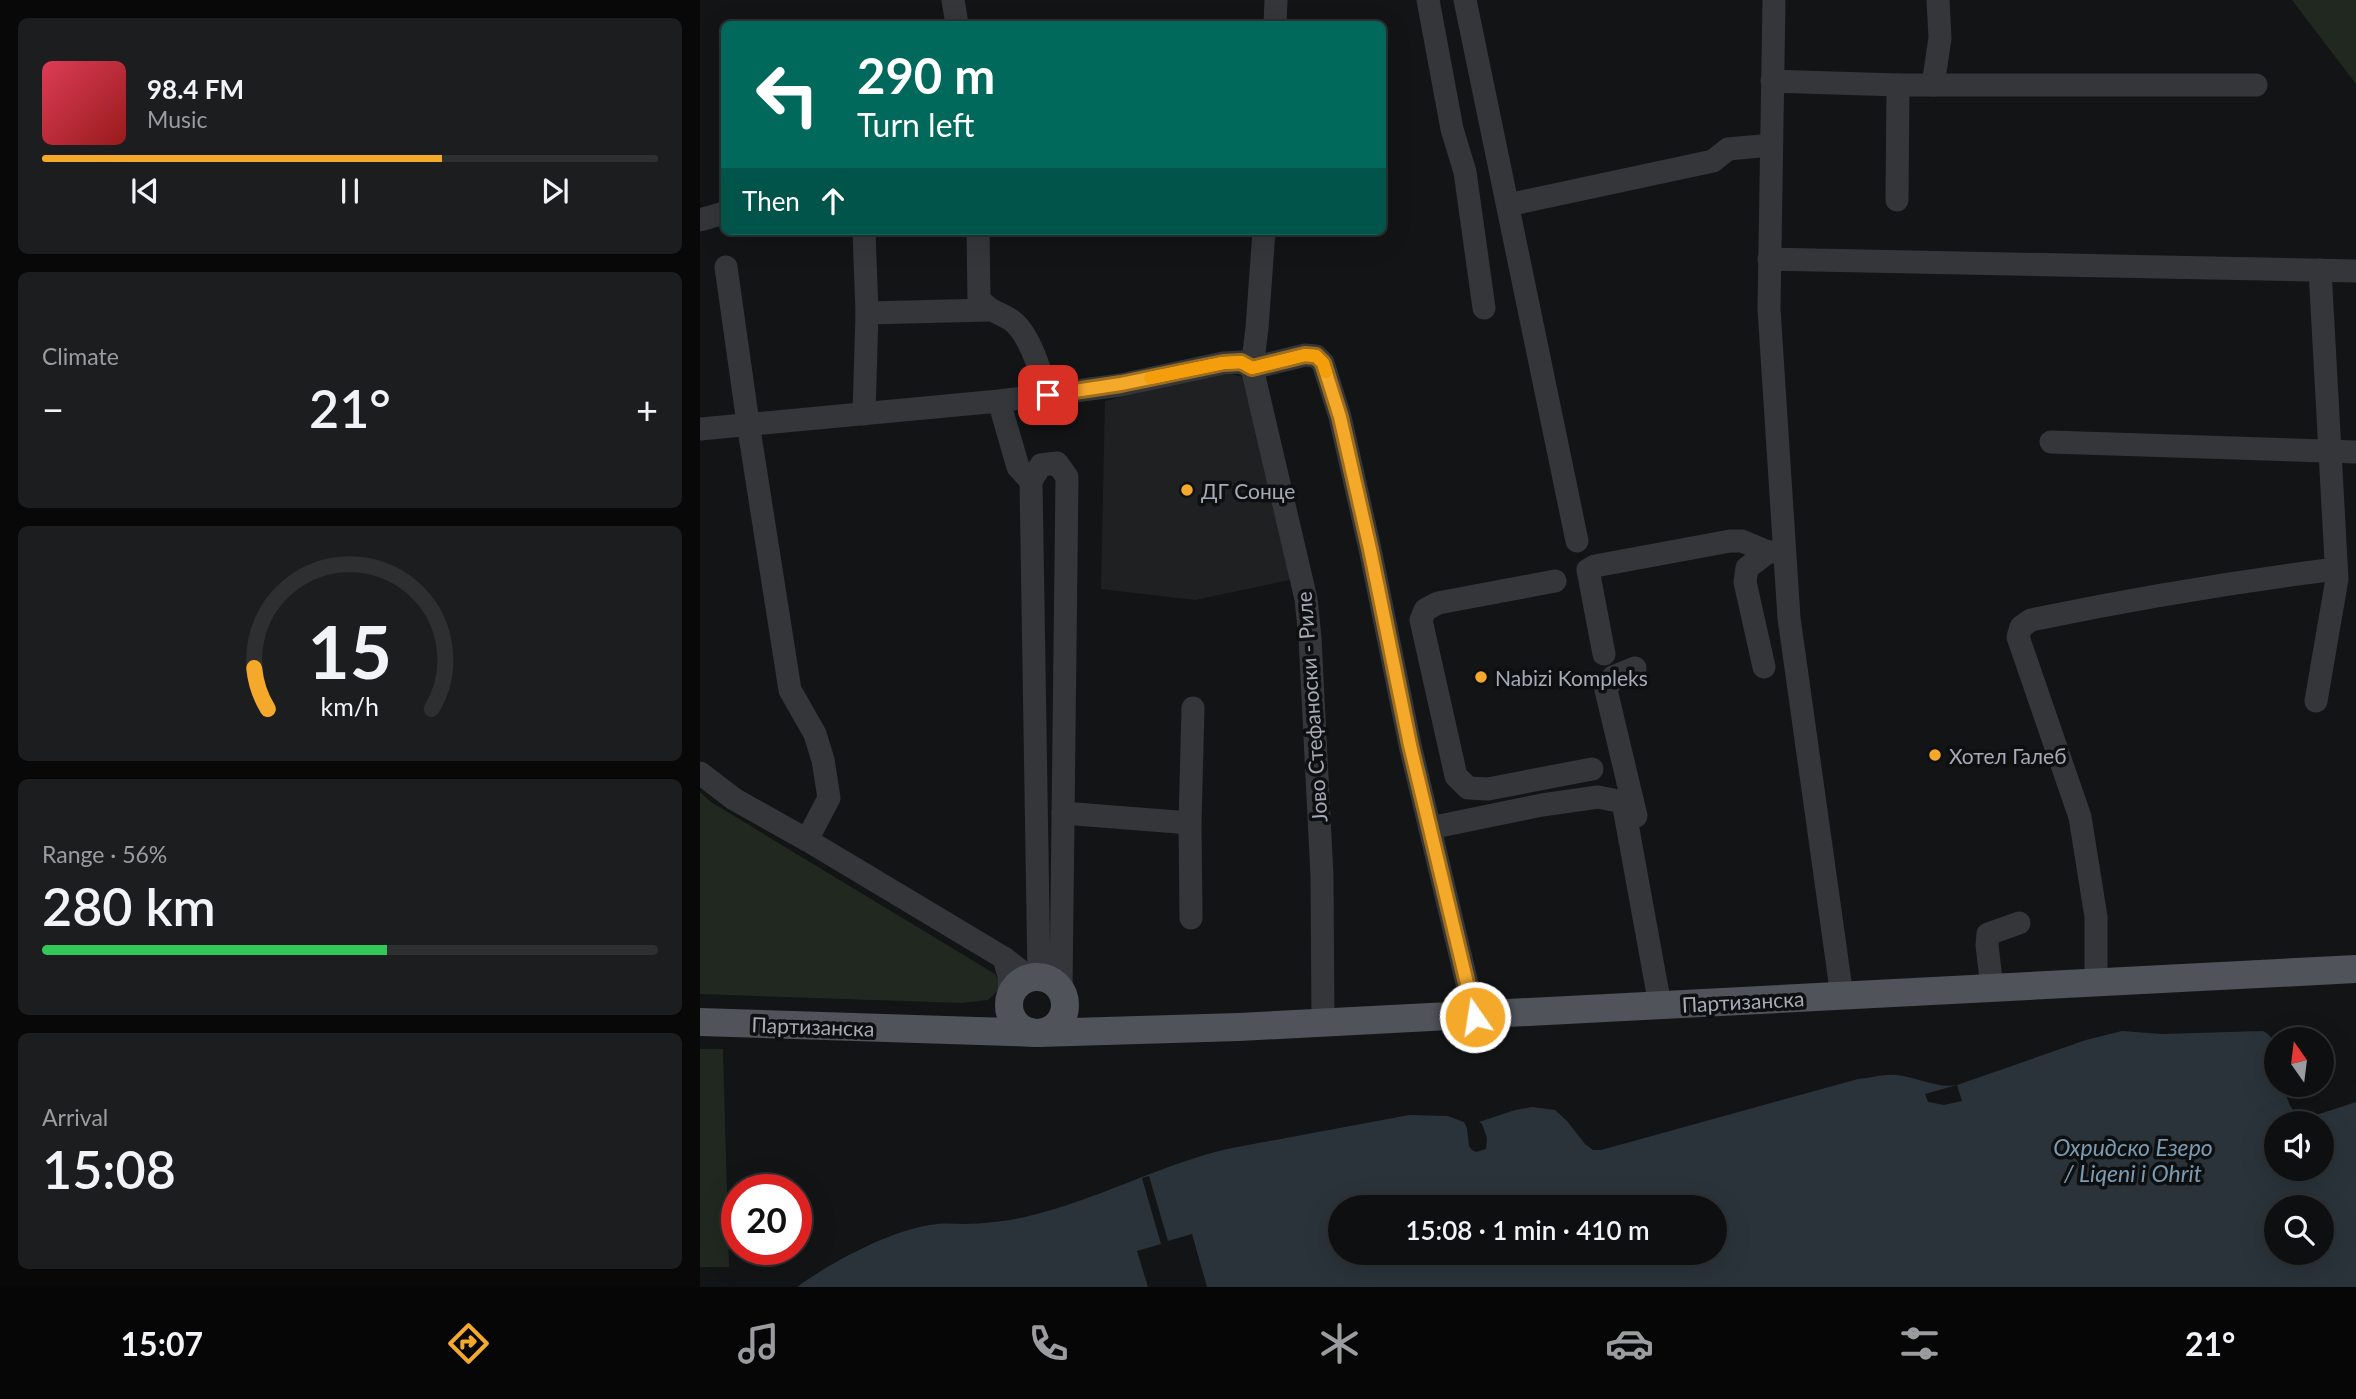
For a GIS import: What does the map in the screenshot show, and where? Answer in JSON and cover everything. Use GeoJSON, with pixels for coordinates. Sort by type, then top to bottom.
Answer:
{"type":"FeatureCollection","features":[{"type":"Feature","properties":{"kind":"main road","name":"Партизанска"},"geometry":{"type":"LineString","coordinates":[[700,1022],[1038,1033],[1239,1027],[1475,1017],[2356,969]]}},
{"type":"Feature","properties":{"kind":"main road","name":"Партизанска"},"geometry":{"type":"LineString","coordinates":[[927,1030],[982,1021],[1041,989],[1086,1017],[1129,1030]]}},
{"type":"Feature","properties":{"kind":"main road"},"geometry":{"type":"LineString","coordinates":[[1041,989],[1064,1013],[1058,1024],[1038,1033],[1021,1028],[1013,1020],[1009,1009],[1041,989]]}},
{"type":"Feature","properties":{"kind":"street"},"geometry":{"type":"LineString","coordinates":[[953,0],[956,21]]}},
{"type":"Feature","properties":{"kind":"street"},"geometry":{"type":"LineString","coordinates":[[1275,21],[1276,0]]}},
{"type":"Feature","properties":{"kind":"street"},"geometry":{"type":"LineString","coordinates":[[1428,0],[1451,129],[1465,172],[1483,308]]}},
{"type":"Feature","properties":{"kind":"street"},"geometry":{"type":"LineString","coordinates":[[1465,0],[1577,541]]}},
{"type":"Feature","properties":{"kind":"street"},"geometry":{"type":"LineString","coordinates":[[1774,0],[1769,309],[1777,421],[1775,552],[1789,618],[1842,996]]}},
{"type":"Feature","properties":{"kind":"street"},"geometry":{"type":"LineString","coordinates":[[1933,85],[1940,38],[1938,0]]}},
{"type":"Feature","properties":{"kind":"street"},"geometry":{"type":"LineString","coordinates":[[1772,81],[1898,85],[2256,85]]}},
{"type":"Feature","properties":{"kind":"street"},"geometry":{"type":"LineString","coordinates":[[1897,200],[1898,85]]}},
{"type":"Feature","properties":{"kind":"street"},"geometry":{"type":"LineString","coordinates":[[1508,205],[1713,161],[1728,149],[1771,145]]}},
{"type":"Feature","properties":{"kind":"street"},"geometry":{"type":"LineString","coordinates":[[700,220],[721,214]]}},
{"type":"Feature","properties":{"kind":"street"},"geometry":{"type":"LineString","coordinates":[[864,235],[867,313],[864,414]]}},
{"type":"Feature","properties":{"kind":"street"},"geometry":{"type":"LineString","coordinates":[[978,235],[979,299],[989,310],[1013,321],[1036,355],[1048,395]]}},
{"type":"Feature","properties":{"kind":"street"},"geometry":{"type":"LineString","coordinates":[[1252,368],[1264,235]]}},
{"type":"Feature","properties":{"kind":"street"},"geometry":{"type":"LineString","coordinates":[[1769,259],[2356,271]]}},
{"type":"Feature","properties":{"kind":"street"},"geometry":{"type":"LineString","coordinates":[[726,267],[790,690],[815,734],[823,760],[829,798],[807,839]]}},
{"type":"Feature","properties":{"kind":"street"},"geometry":{"type":"LineString","coordinates":[[2316,701],[2337,579],[2320,270]]}},
{"type":"Feature","properties":{"kind":"street"},"geometry":{"type":"LineString","coordinates":[[867,313],[989,310]]}},
{"type":"Feature","properties":{"kind":"street"},"geometry":{"type":"LineString","coordinates":[[700,429],[999,401],[1121,384],[1223,363],[1241,362],[1252,368],[1305,355],[1316,356],[1323,363],[1340,417],[1402,706],[1475,1017]]}},
{"type":"Feature","properties":{"kind":"street","name":"Јово Стефаноски - Риле"},"geometry":{"type":"LineString","coordinates":[[1252,368],[1306,599],[1322,876],[1323,1022]]}},
{"type":"Feature","properties":{"kind":"street"},"geometry":{"type":"LineString","coordinates":[[999,401],[1018,467],[1031,481]]}},
{"type":"Feature","properties":{"kind":"street"},"geometry":{"type":"LineString","coordinates":[[2051,442],[2356,452]]}},
{"type":"Feature","properties":{"kind":"street"},"geometry":{"type":"LineString","coordinates":[[1057,463],[1068,477],[1063,813],[1041,989],[1031,481],[1041,464],[1057,463]]}},
{"type":"Feature","properties":{"kind":"street"},"geometry":{"type":"LineString","coordinates":[[1604,654],[1588,570],[1595,566],[1730,541],[1742,541],[1775,552]]}},
{"type":"Feature","properties":{"kind":"street"},"geometry":{"type":"LineString","coordinates":[[1764,667],[1745,582],[1748,568],[1775,552]]}},
{"type":"Feature","properties":{"kind":"street"},"geometry":{"type":"LineString","coordinates":[[2096,983],[2096,917],[2080,817],[2018,637],[2021,627],[2031,620],[2143,597],[2237,581],[2336,569]]}},
{"type":"Feature","properties":{"kind":"street"},"geometry":{"type":"LineString","coordinates":[[1555,580],[1438,603],[1426,610],[1421,620],[1456,776],[1468,788],[1488,789],[1591,769]]}},
{"type":"Feature","properties":{"kind":"street"},"geometry":{"type":"LineString","coordinates":[[1635,668],[1613,677],[1606,690],[1653,885],[1667,1005]]}},
{"type":"Feature","properties":{"kind":"street"},"geometry":{"type":"LineString","coordinates":[[1402,706],[1437,700]]}},
{"type":"Feature","properties":{"kind":"street"},"geometry":{"type":"LineString","coordinates":[[1191,918],[1189,823],[1193,708]]}},
{"type":"Feature","properties":{"kind":"street"},"geometry":{"type":"LineString","coordinates":[[700,773],[734,799],[807,839],[1004,958],[1041,989]]}},
{"type":"Feature","properties":{"kind":"street"},"geometry":{"type":"LineString","coordinates":[[1430,828],[1542,805],[1598,797],[1622,802],[1667,1005]]}},
{"type":"Feature","properties":{"kind":"street"},"geometry":{"type":"LineString","coordinates":[[1063,813],[1189,823]]}},
{"type":"Feature","properties":{"kind":"street"},"geometry":{"type":"LineString","coordinates":[[1992,988],[1988,934],[2019,923]]}},
{"type":"Feature","properties":{"kind":"shaded area"},"geometry":{"type":"Polygon","coordinates":[[[2292,0],[2356,0],[2356,84],[2292,0]]]}},
{"type":"Feature","properties":{"kind":"shaded area","name":"ДГ Сонце"},"geometry":{"type":"Polygon","coordinates":[[[1224,372],[1242,377],[1294,579],[1195,600],[1101,589],[1105,401],[1224,372]]]}},
{"type":"Feature","properties":{"kind":"shaded area"},"geometry":{"type":"Polygon","coordinates":[[[700,792],[711,802],[995,974],[1002,987],[988,1000],[962,1003],[700,994],[700,792]]]}},
{"type":"Feature","properties":{"kind":"shaded area"},"geometry":{"type":"Polygon","coordinates":[[[700,1049],[723,1049],[726,1174],[721,1174],[721,1265],[729,1267],[700,1267],[700,1049]]]}},
{"type":"Feature","properties":{"kind":"water","name":"Охридско Езеро / Liqeni i Ohrit"},"geometry":{"type":"Polygon","coordinates":[[[2122,1031],[2162,1034],[2263,1031],[2264,1097],[2288,1097],[2294,1111],[2264,1111],[2264,1181],[2334,1181],[2334,1111],[2328,1111],[2356,1102],[2356,1287],[797,1287],[864,1247],[902,1232],[938,1224],[985,1223],[1034,1215],[1204,1155],[1409,1115],[1448,1116],[1469,1124],[1532,1107],[1555,1110],[1585,1144],[1593,1150],[1601,1150],[1858,1079],[1897,1075],[1942,1085],[1957,1085],[2086,1040],[2122,1031]]]}},
{"type":"Feature","properties":{"kind":"pier"},"geometry":{"type":"Polygon","coordinates":[[[1957,1085],[1962,1101],[1944,1105],[1928,1102],[1925,1094],[1957,1085]]]}},
{"type":"Feature","properties":{"kind":"pier"},"geometry":{"type":"Polygon","coordinates":[[[1464,1122],[1482,1124],[1487,1138],[1486,1149],[1476,1152],[1472,1150],[1464,1122]]]}},
{"type":"Feature","properties":{"kind":"pier"},"geometry":{"type":"Polygon","coordinates":[[[1149,1176],[1168,1241],[1192,1234],[1207,1287],[1148,1287],[1137,1251],[1161,1244],[1142,1178],[1149,1176]]]}},
{"type":"Feature","properties":{"kind":"slow traffic"},"geometry":{"type":"LineString","coordinates":[[1150,378],[1223,363],[1241,362],[1252,368],[1305,355],[1316,356],[1323,363],[1326,372]]}},
{"type":"Feature","properties":{"kind":"place","name":"ДГ Сонце"},"geometry":{"type":"Point","coordinates":[1187,490]}},
{"type":"Feature","properties":{"kind":"place","name":"Nabizi Kompleks"},"geometry":{"type":"Point","coordinates":[1481,677]}},
{"type":"Feature","properties":{"kind":"place","name":"Хотел Галеб"},"geometry":{"type":"Point","coordinates":[1935,755]}},
{"type":"Feature","properties":{"kind":"route"},"geometry":{"type":"LineString","coordinates":[[1048,395],[1121,384],[1223,363],[1241,362],[1252,368],[1305,355],[1316,356],[1323,363],[1340,417],[1410,745],[1475,1017]]}}]}
